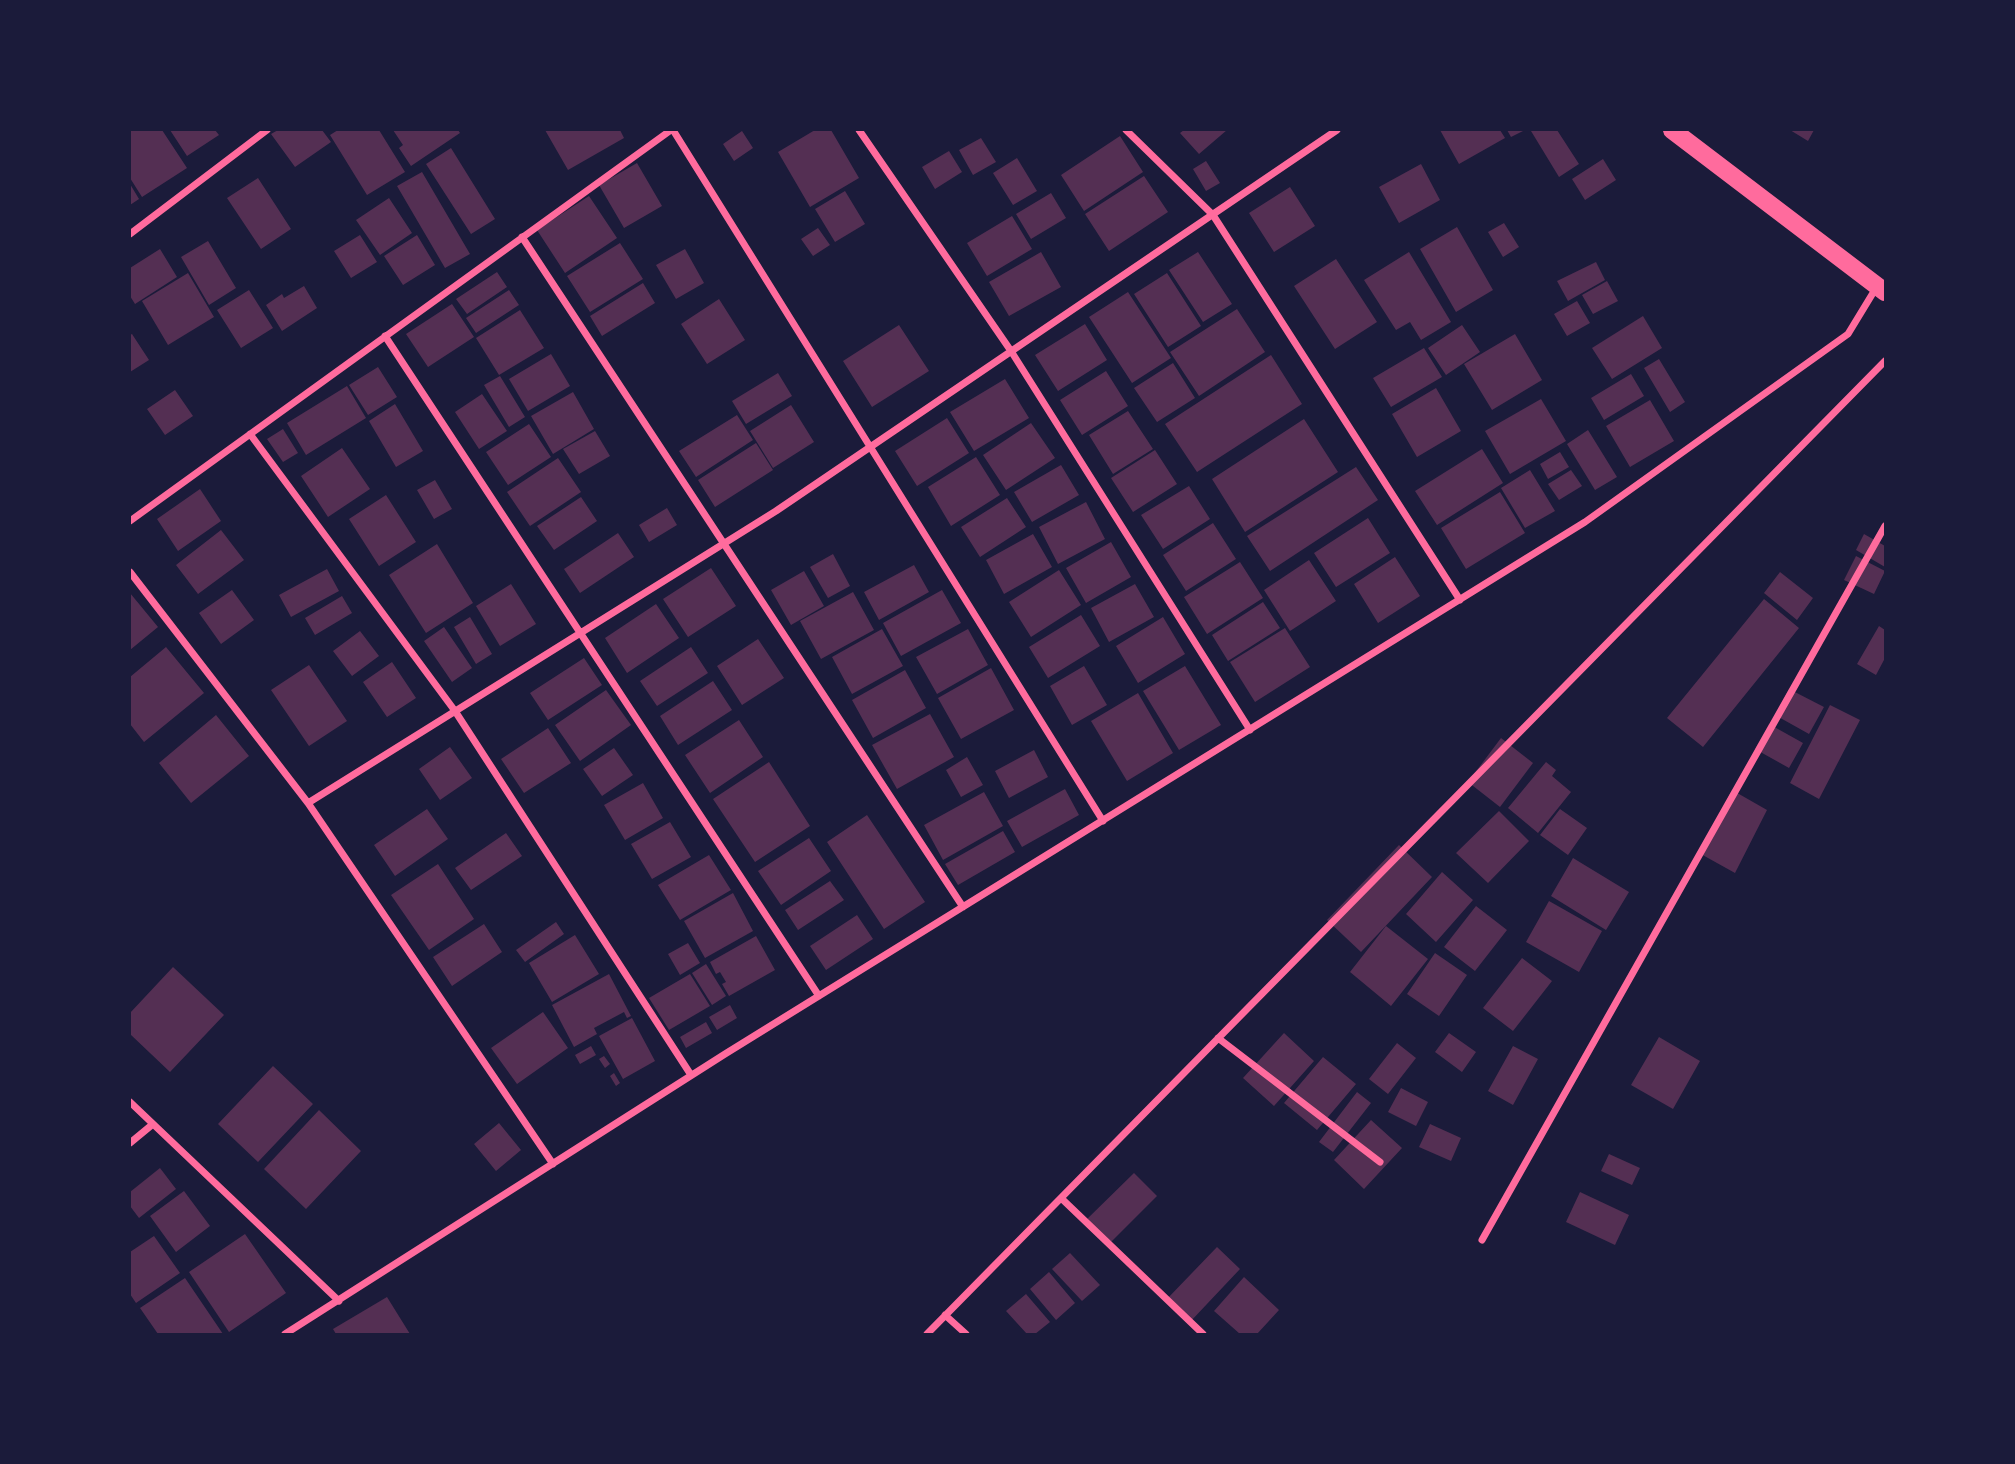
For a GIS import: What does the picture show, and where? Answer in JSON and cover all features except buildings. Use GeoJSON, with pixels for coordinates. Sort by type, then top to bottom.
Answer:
{"type":"FeatureCollection","features":[{"type":"Feature","properties":{"kind":"main road"},"geometry":{"type":"LineString","coordinates":[[1672,130],[1882,289]]}},
{"type":"Feature","properties":{"kind":"street"},"geometry":{"type":"LineString","coordinates":[[130,234],[267,130]]}},
{"type":"Feature","properties":{"kind":"street"},"geometry":{"type":"LineString","coordinates":[[130,521],[672,130],[1103,821]]}},
{"type":"Feature","properties":{"kind":"street"},"geometry":{"type":"LineString","coordinates":[[859,130],[1011,351],[1250,730]]}},
{"type":"Feature","properties":{"kind":"street"},"geometry":{"type":"LineString","coordinates":[[1126,130],[1213,215],[1460,600]]}},
{"type":"Feature","properties":{"kind":"street"},"geometry":{"type":"LineString","coordinates":[[308,803],[724,544],[870,448],[1337,130]]}},
{"type":"Feature","properties":{"kind":"street"},"geometry":{"type":"LineString","coordinates":[[522,237],[963,907]]}},
{"type":"Feature","properties":{"kind":"street"},"geometry":{"type":"LineString","coordinates":[[285,1335],[691,1075],[1585,522],[1847,334],[1882,289]]}},
{"type":"Feature","properties":{"kind":"street"},"geometry":{"type":"LineString","coordinates":[[385,337],[819,996]]}},
{"type":"Feature","properties":{"kind":"street"},"geometry":{"type":"LineString","coordinates":[[927,1335],[1885,361]]}},
{"type":"Feature","properties":{"kind":"street"},"geometry":{"type":"LineString","coordinates":[[250,434],[456,711],[691,1075]]}},
{"type":"Feature","properties":{"kind":"street"},"geometry":{"type":"LineString","coordinates":[[1482,1240],[1885,526]]}},
{"type":"Feature","properties":{"kind":"street"},"geometry":{"type":"LineString","coordinates":[[130,572],[308,803],[553,1164]]}},
{"type":"Feature","properties":{"kind":"street"},"geometry":{"type":"LineString","coordinates":[[1218,1038],[1380,1162]]}},
{"type":"Feature","properties":{"kind":"street"},"geometry":{"type":"LineString","coordinates":[[130,1102],[339,1301]]}},
{"type":"Feature","properties":{"kind":"street"},"geometry":{"type":"LineString","coordinates":[[130,1143],[153,1124]]}},
{"type":"Feature","properties":{"kind":"street"},"geometry":{"type":"LineString","coordinates":[[1061,1198],[1203,1335]]}},
{"type":"Feature","properties":{"kind":"street"},"geometry":{"type":"LineString","coordinates":[[945,1315],[966,1335]]}}]}
